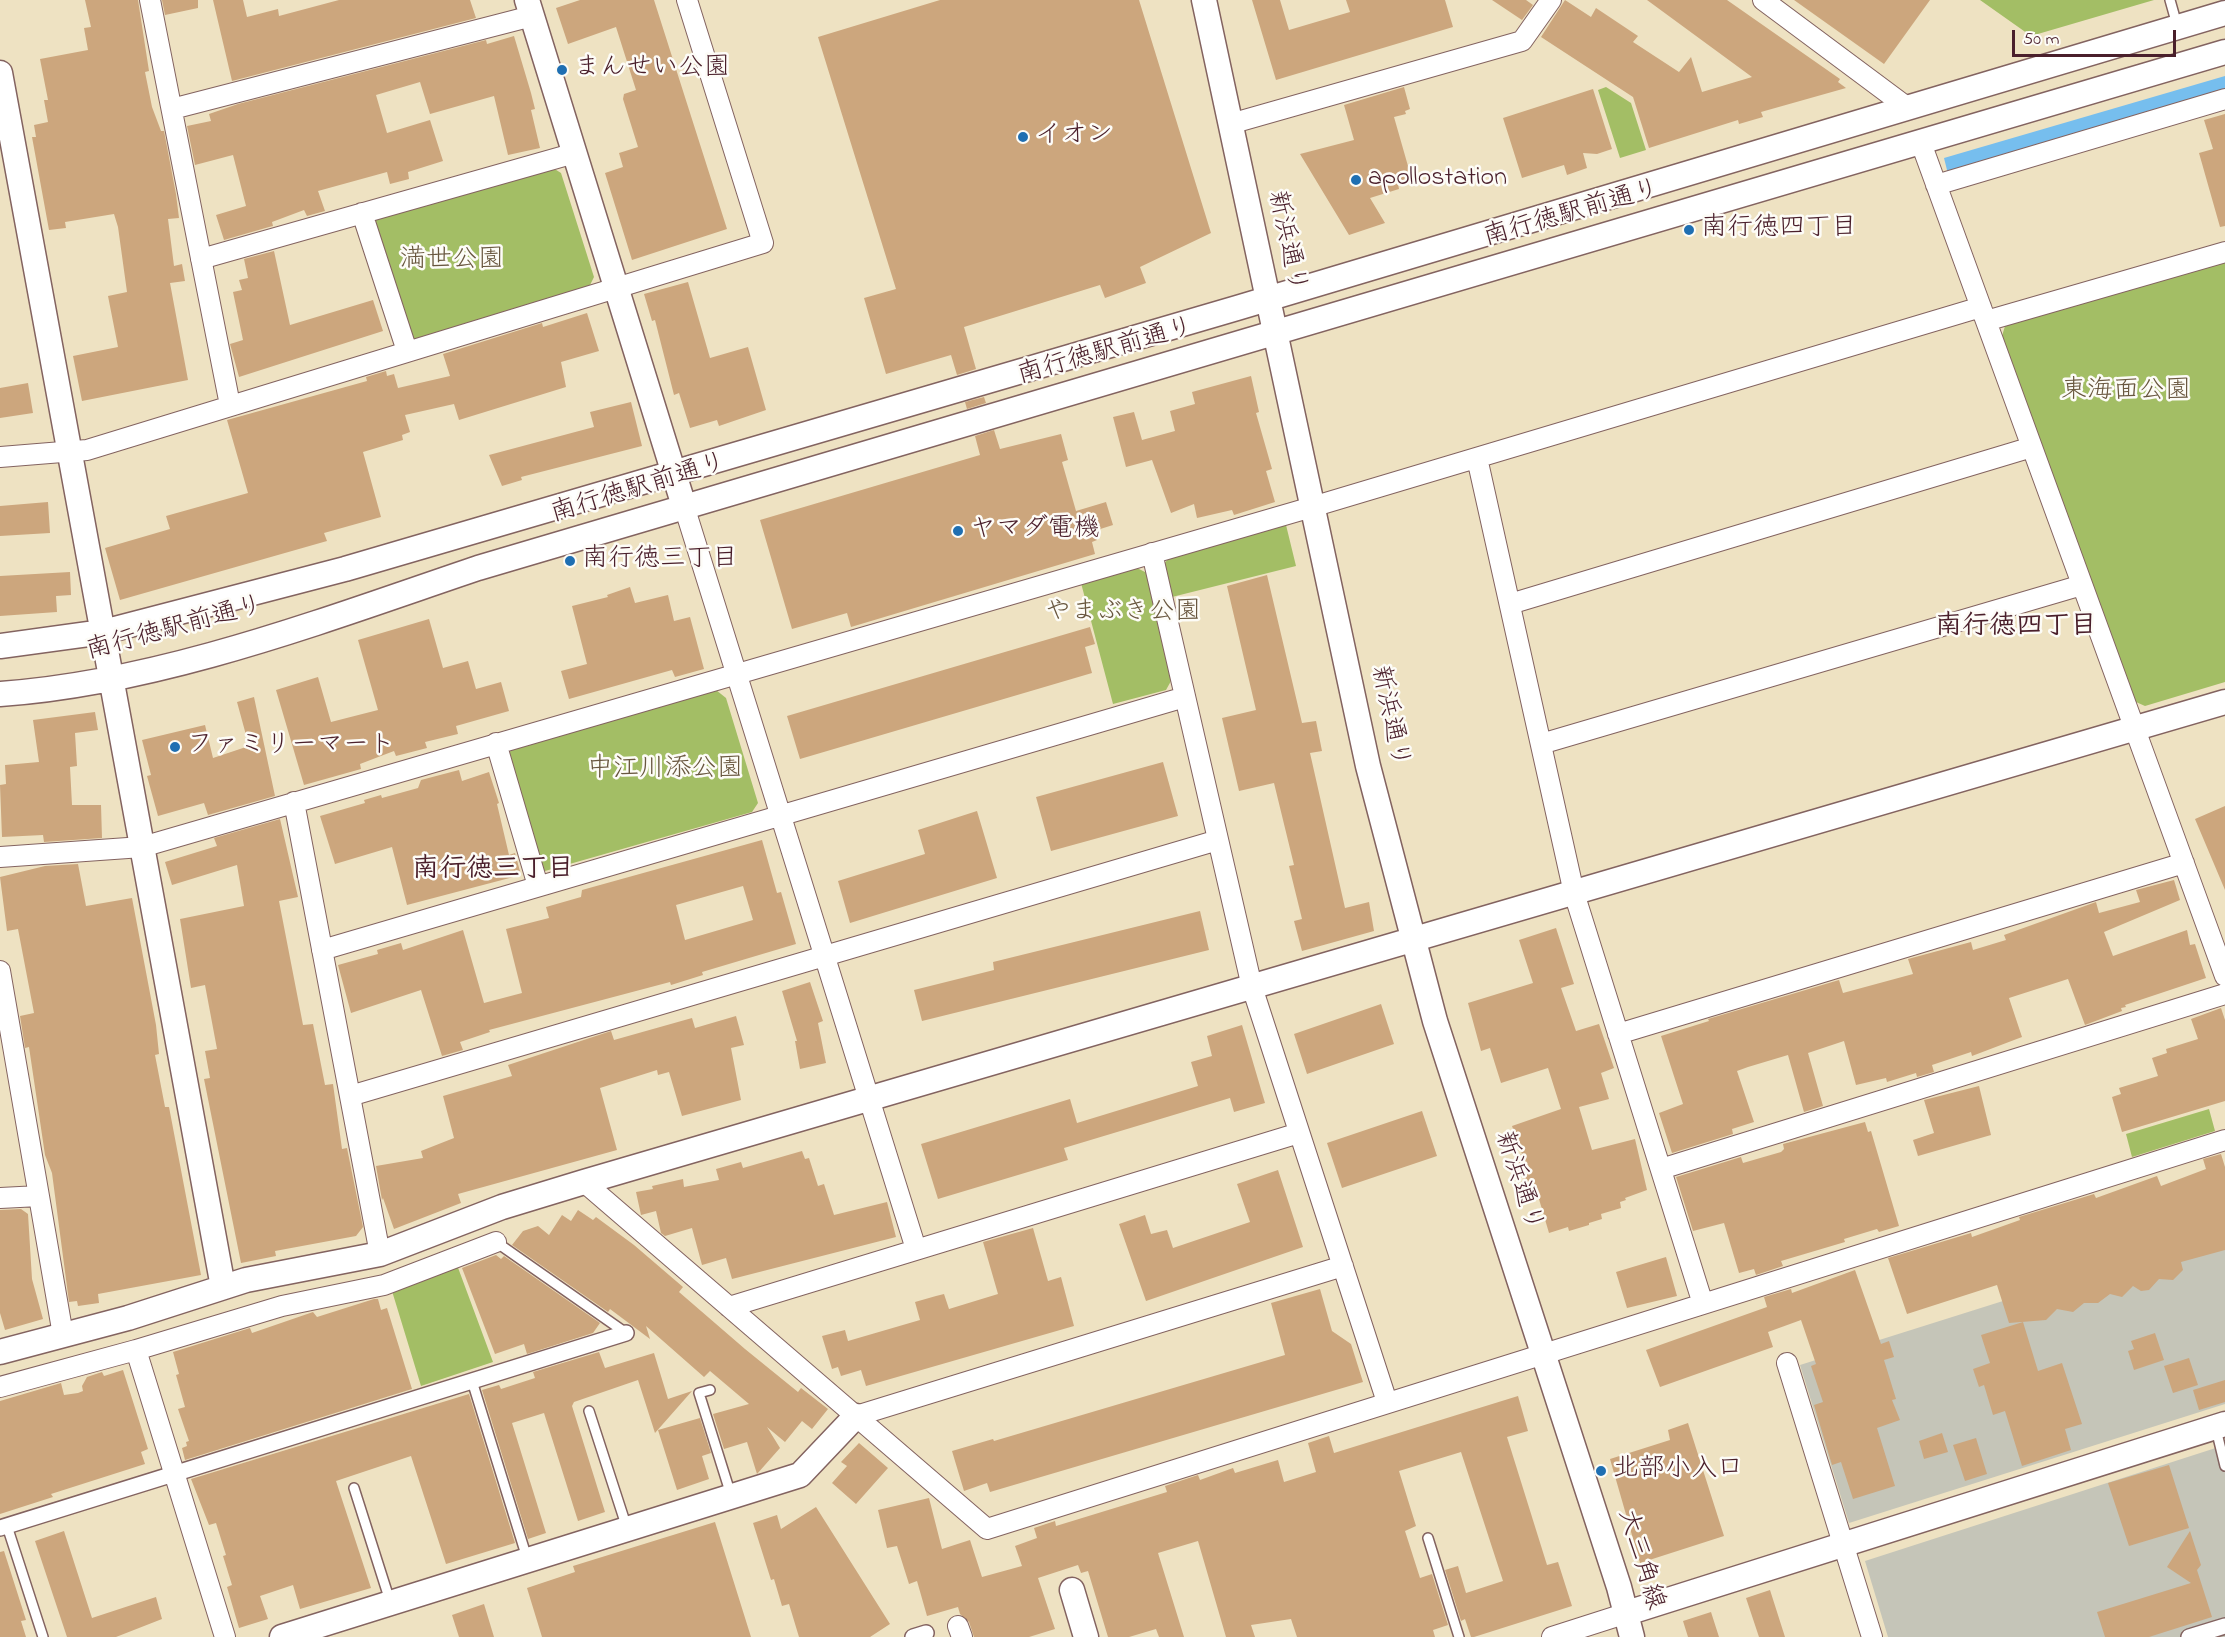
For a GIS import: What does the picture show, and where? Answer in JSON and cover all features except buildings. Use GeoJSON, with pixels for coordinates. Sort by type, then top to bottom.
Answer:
{"type":"FeatureCollection","features":[{"type":"Feature","properties":{"kind":"street"},"geometry":{"type":"LineString","coordinates":[[150,0],[230,405]]}},
{"type":"Feature","properties":{"kind":"street"},"geometry":{"type":"LineString","coordinates":[[0,458],[70,453],[763,243],[687,0]]}},
{"type":"Feature","properties":{"kind":"street","name":"新浜通り"},"geometry":{"type":"LineString","coordinates":[[1204,0],[1368,766],[1412,940],[1435,1021],[1569,1432]]}},
{"type":"Feature","properties":{"kind":"street"},"geometry":{"type":"LineString","coordinates":[[1230,124],[1522,41],[1551,0]]}},
{"type":"Feature","properties":{"kind":"street"},"geometry":{"type":"LineString","coordinates":[[1763,0],[1908,108]]}},
{"type":"Feature","properties":{"kind":"street"},"geometry":{"type":"LineString","coordinates":[[172,110],[529,8],[916,1249]]}},
{"type":"Feature","properties":{"kind":"street","name":"南行徳駅前通り"},"geometry":{"type":"LineString","coordinates":[[0,646],[103,632],[345,569],[2225,13]]}},
{"type":"Feature","properties":{"kind":"street","name":"南行徳駅前通り"},"geometry":{"type":"LineString","coordinates":[[0,694],[56,689],[111,679],[202,656],[348,612],[478,568],[684,506],[2225,52]]}},
{"type":"Feature","properties":{"kind":"street"},"geometry":{"type":"LineString","coordinates":[[0,73],[223,1287]]}},
{"type":"Feature","properties":{"kind":"street"},"geometry":{"type":"LineString","coordinates":[[1936,185],[2225,99]]}},
{"type":"Feature","properties":{"kind":"street"},"geometry":{"type":"LineString","coordinates":[[1921,143],[2225,976]]}},
{"type":"Feature","properties":{"kind":"street"},"geometry":{"type":"LineString","coordinates":[[201,259],[574,153]]}},
{"type":"Feature","properties":{"kind":"street"},"geometry":{"type":"LineString","coordinates":[[362,213],[406,351]]}},
{"type":"Feature","properties":{"kind":"street"},"geometry":{"type":"LineString","coordinates":[[0,857],[142,847],[1477,458],[1983,314],[2225,252]]}},
{"type":"Feature","properties":{"kind":"street"},"geometry":{"type":"LineString","coordinates":[[1510,604],[2032,447]]}},
{"type":"Feature","properties":{"kind":"street"},"geometry":{"type":"LineString","coordinates":[[1477,458],[1574,892],[1703,1304]]}},
{"type":"Feature","properties":{"kind":"street"},"geometry":{"type":"LineString","coordinates":[[1152,553],[1252,987],[1387,1402]]}},
{"type":"Feature","properties":{"kind":"street"},"geometry":{"type":"LineString","coordinates":[[1541,744],[2082,585]]}},
{"type":"Feature","properties":{"kind":"street"},"geometry":{"type":"LineString","coordinates":[[322,950],[1185,697]]}},
{"type":"Feature","properties":{"kind":"street"},"geometry":{"type":"LineString","coordinates":[[0,1352],[128,1318],[223,1287],[281,1272],[380,1254],[502,1207],[584,1182],[2225,702]]}},
{"type":"Feature","properties":{"kind":"street"},"geometry":{"type":"LineString","coordinates":[[496,743],[538,886]]}},
{"type":"Feature","properties":{"kind":"street"},"geometry":{"type":"LineString","coordinates":[[294,802],[380,1254]]}},
{"type":"Feature","properties":{"kind":"street"},"geometry":{"type":"LineString","coordinates":[[350,1096],[1218,840]]}},
{"type":"Feature","properties":{"kind":"street"},"geometry":{"type":"LineString","coordinates":[[1618,1034],[2184,863]]}},
{"type":"Feature","properties":{"kind":"street"},"geometry":{"type":"LineString","coordinates":[[0,971],[5,1026],[39,1196],[63,1335]]}},
{"type":"Feature","properties":{"kind":"street"},"geometry":{"type":"LineString","coordinates":[[1660,1169],[2225,994]]}},
{"type":"Feature","properties":{"kind":"street"},"geometry":{"type":"LineString","coordinates":[[729,1307],[1299,1133]]}},
{"type":"Feature","properties":{"kind":"street"},"geometry":{"type":"LineString","coordinates":[[584,1182],[987,1528],[2225,1140]]}},
{"type":"Feature","properties":{"kind":"street"},"geometry":{"type":"LineString","coordinates":[[0,1198],[39,1196]]}},
{"type":"Feature","properties":{"kind":"street"},"geometry":{"type":"LineString","coordinates":[[0,1387],[136,1350],[282,1306],[384,1286],[496,1242]]}},
{"type":"Feature","properties":{"kind":"street"},"geometry":{"type":"LineString","coordinates":[[282,1637],[800,1475],[856,1416],[1342,1266]]}},
{"type":"Feature","properties":{"kind":"street"},"geometry":{"type":"LineString","coordinates":[[3,1527],[626,1333]]}},
{"type":"Feature","properties":{"kind":"street"},"geometry":{"type":"LineString","coordinates":[[136,1350],[225,1637]]}},
{"type":"Feature","properties":{"kind":"street"},"geometry":{"type":"LineString","coordinates":[[1787,1363],[1872,1637]]}},
{"type":"Feature","properties":{"kind":"street"},"geometry":{"type":"LineString","coordinates":[[1552,1637],[1843,1543],[2220,1426]]}},
{"type":"Feature","properties":{"kind":"street","name":"大三角線"},"geometry":{"type":"LineString","coordinates":[[1569,1432],[1627,1613],[1632,1637]]}},
{"type":"Feature","properties":{"kind":"street"},"geometry":{"type":"LineString","coordinates":[[1071,1590],[1086,1637]]}},
{"type":"Feature","properties":{"kind":"street"},"geometry":{"type":"LineString","coordinates":[[2188,1637],[2225,1626]]}},
{"type":"Feature","properties":{"kind":"lane"},"geometry":{"type":"LineString","coordinates":[[2170,0],[2178,27]]}},
{"type":"Feature","properties":{"kind":"lane"},"geometry":{"type":"LineString","coordinates":[[496,1242],[626,1333]]}},
{"type":"Feature","properties":{"kind":"lane"},"geometry":{"type":"LineString","coordinates":[[472,1381],[527,1561]]}},
{"type":"Feature","properties":{"kind":"lane"},"geometry":{"type":"LineString","coordinates":[[710,1390],[699,1393],[731,1497]]}},
{"type":"Feature","properties":{"kind":"lane"},"geometry":{"type":"LineString","coordinates":[[589,1411],[627,1529]]}},
{"type":"Feature","properties":{"kind":"lane"},"geometry":{"type":"LineString","coordinates":[[2220,1426],[2225,1466]]}},
{"type":"Feature","properties":{"kind":"lane"},"geometry":{"type":"LineString","coordinates":[[354,1488],[390,1603]]}},
{"type":"Feature","properties":{"kind":"lane"},"geometry":{"type":"LineString","coordinates":[[3,1527],[44,1637]]}},
{"type":"Feature","properties":{"kind":"lane"},"geometry":{"type":"LineString","coordinates":[[1428,1538],[1460,1637]]}},
{"type":"Feature","properties":{"kind":"shaded area"},"geometry":{"type":"Polygon","coordinates":[[[2225,1231],[2225,1404],[1849,1523],[1800,1365],[2225,1231]]]}},
{"type":"Feature","properties":{"kind":"shaded area"},"geometry":{"type":"Polygon","coordinates":[[[2225,1445],[2225,1637],[1888,1637],[1865,1561],[2225,1445]]]}},
{"type":"Feature","properties":{"kind":"green space"},"geometry":{"type":"Polygon","coordinates":[[[1980,0],[2154,0],[2031,36],[1980,0]]]}},
{"type":"Feature","properties":{"kind":"green space"},"geometry":{"type":"Polygon","coordinates":[[[1606,87],[1631,103],[1646,150],[1620,158],[1598,90],[1606,87]]]}},
{"type":"Feature","properties":{"kind":"green space","name":"満世公園"},"geometry":{"type":"Polygon","coordinates":[[[553,168],[561,173],[594,277],[589,287],[415,340],[408,336],[371,225],[377,216],[553,168]]]}},
{"type":"Feature","properties":{"kind":"green space","name":"東海面公園"},"geometry":{"type":"Polygon","coordinates":[[[2225,262],[2225,682],[2145,706],[2136,702],[2002,336],[2005,326],[2225,262]]]}},
{"type":"Feature","properties":{"kind":"green space"},"geometry":{"type":"Polygon","coordinates":[[[1286,525],[1296,566],[1172,597],[1164,564],[1171,555],[1286,525]]]}},
{"type":"Feature","properties":{"kind":"green space","name":"やまぶき公園"},"geometry":{"type":"Polygon","coordinates":[[[1137,568],[1147,573],[1171,681],[1166,690],[1113,704],[1081,583],[1137,568]]]}},
{"type":"Feature","properties":{"kind":"green space","name":"中江川添公園"},"geometry":{"type":"Polygon","coordinates":[[[716,690],[726,698],[758,803],[752,812],[545,871],[537,866],[505,758],[512,749],[716,690]]]}},
{"type":"Feature","properties":{"kind":"green space"},"geometry":{"type":"Polygon","coordinates":[[[2209,1109],[2215,1131],[2132,1157],[2126,1134],[2209,1109]]]}},
{"type":"Feature","properties":{"kind":"green space"},"geometry":{"type":"Polygon","coordinates":[[[457,1265],[493,1362],[421,1386],[392,1291],[457,1265]]]}},
{"type":"Feature","properties":{"kind":"water"},"geometry":{"type":"Polygon","coordinates":[[[2225,76],[2225,92],[1948,174],[1944,158],[2225,76]]]}},
{"type":"Feature","properties":{"kind":"place","name":"まんせい公園"},"geometry":{"type":"Point","coordinates":[562,70]}},
{"type":"Feature","properties":{"kind":"place","name":"イオン"},"geometry":{"type":"Point","coordinates":[1023,137]}},
{"type":"Feature","properties":{"kind":"place","name":"apollostation"},"geometry":{"type":"Point","coordinates":[1356,180]}},
{"type":"Feature","properties":{"kind":"place","name":"南行徳四丁目"},"geometry":{"type":"Point","coordinates":[1689,230]}},
{"type":"Feature","properties":{"kind":"place","name":"ヤマダ電機"},"geometry":{"type":"Point","coordinates":[958,531]}},
{"type":"Feature","properties":{"kind":"place","name":"南行徳三丁目"},"geometry":{"type":"Point","coordinates":[570,561]}},
{"type":"Feature","properties":{"kind":"place","name":"ファミリーマート"},"geometry":{"type":"Point","coordinates":[175,747]}},
{"type":"Feature","properties":{"kind":"place","name":"北部小入口"},"geometry":{"type":"Point","coordinates":[1601,1471]}},
{"type":"Feature","properties":{"kind":"district","name":"南行徳四丁目"},"geometry":{"type":"Point","coordinates":[2016,629]}},
{"type":"Feature","properties":{"kind":"district","name":"南行徳三丁目"},"geometry":{"type":"Point","coordinates":[493,872]}}]}
